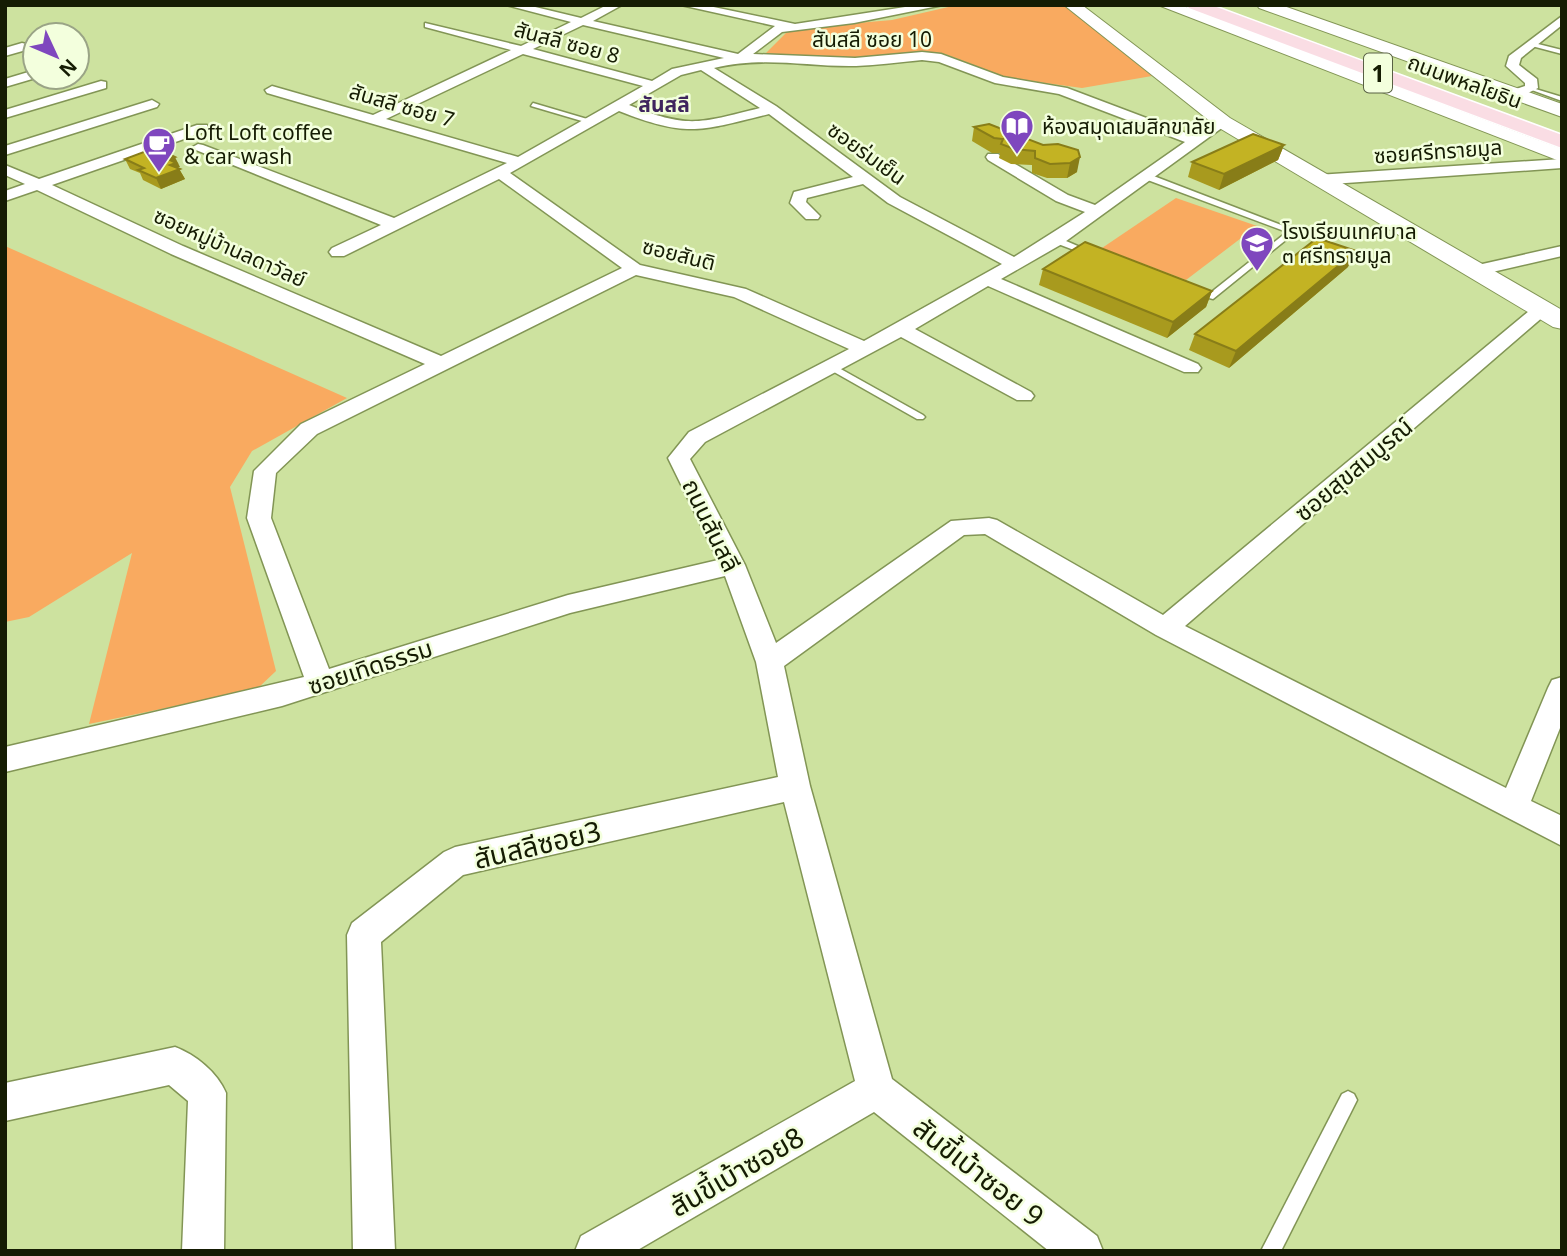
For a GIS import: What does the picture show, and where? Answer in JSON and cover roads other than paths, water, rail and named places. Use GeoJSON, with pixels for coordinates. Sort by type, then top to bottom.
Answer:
{"type":"FeatureCollection","features":[{"type":"Feature","properties":{"kind":"main road"},"geometry":{"type":"LineString","coordinates":[[1187,5],[1218,24]]}},
{"type":"Feature","properties":{"kind":"main road","name":"ถนนพหลโยธิน"},"geometry":{"type":"LineString","coordinates":[[1195,5],[1562,142]]}},
{"type":"Feature","properties":{"kind":"main road","name":"ถนนพหลโยธิน"},"geometry":{"type":"LineString","coordinates":[[1238,5],[1562,122]]}},
{"type":"Feature","properties":{"kind":"main road","name":"1"},"geometry":{"type":"LineString","coordinates":[[1265,5],[1523,91],[1562,111]]}},
{"type":"Feature","properties":{"kind":"street"},"geometry":{"type":"LineString","coordinates":[[511,5],[740,58]]}},
{"type":"Feature","properties":{"kind":"street"},"geometry":{"type":"LineString","coordinates":[[374,119],[617,5]]}},
{"type":"Feature","properties":{"kind":"street"},"geometry":{"type":"LineString","coordinates":[[686,5],[790,26]]}},
{"type":"Feature","properties":{"kind":"street"},"geometry":{"type":"LineString","coordinates":[[338,252],[500,173],[677,72],[740,58],[751,52],[770,33],[790,26],[854,20],[939,5]]}},
{"type":"Feature","properties":{"kind":"street"},"geometry":{"type":"LineString","coordinates":[[1072,5],[1223,122],[1317,180],[1552,316]]}},
{"type":"Feature","properties":{"kind":"street","name":"1"},"geometry":{"type":"LineString","coordinates":[[1166,5],[1562,156]]}},
{"type":"Feature","properties":{"kind":"street"},"geometry":{"type":"LineString","coordinates":[[1523,91],[1532,82],[1512,66],[1515,56],[1562,19]]}},
{"type":"Feature","properties":{"kind":"street","name":"สันสลี ซอย 8"},"geometry":{"type":"LineString","coordinates":[[429,25],[654,85]]}},
{"type":"Feature","properties":{"kind":"street","name":"สันสลี ซอย 10"},"geometry":{"type":"LineString","coordinates":[[740,58],[804,58],[855,62],[922,56],[942,58],[1000,80],[1062,91],[1194,141]]}},
{"type":"Feature","properties":{"kind":"street","name":"ซอยร่มเย็น"},"geometry":{"type":"LineString","coordinates":[[701,65],[771,109],[894,200],[1015,264]]}},
{"type":"Feature","properties":{"kind":"street"},"geometry":{"type":"LineString","coordinates":[[5,114],[101,85]]}},
{"type":"Feature","properties":{"kind":"street","name":"สันสลี ซอย 7"},"geometry":{"type":"LineString","coordinates":[[272,90],[520,162]]}},
{"type":"Feature","properties":{"kind":"street"},"geometry":{"type":"LineString","coordinates":[[5,151],[152,104]]}},
{"type":"Feature","properties":{"kind":"street"},"geometry":{"type":"LineString","coordinates":[[619,106],[660,122],[684,127],[771,109]]}},
{"type":"Feature","properties":{"kind":"street","name":"ถนนสันสลี"},"geometry":{"type":"LineString","coordinates":[[876,1090],[795,786],[770,662],[733,565],[679,458],[697,437],[901,329],[1056,240],[1223,122]]}},
{"type":"Feature","properties":{"kind":"street"},"geometry":{"type":"LineString","coordinates":[[5,195],[202,128]]}},
{"type":"Feature","properties":{"kind":"street"},"geometry":{"type":"LineString","coordinates":[[198,148],[394,224]]}},
{"type":"Feature","properties":{"kind":"street"},"geometry":{"type":"LineString","coordinates":[[993,158],[1062,198],[1097,211]]}},
{"type":"Feature","properties":{"kind":"street","name":"ซอยศรีทรายมูล"},"geometry":{"type":"LineString","coordinates":[[1317,180],[1562,163]]}},
{"type":"Feature","properties":{"kind":"street","name":"ซอยหมู่บ้านลดาวัลย์"},"geometry":{"type":"LineString","coordinates":[[5,169],[177,250],[439,363]]}},
{"type":"Feature","properties":{"kind":"street","name":"ซอยสันติ"},"geometry":{"type":"LineString","coordinates":[[500,173],[634,269],[740,293],[863,348]]}},
{"type":"Feature","properties":{"kind":"street"},"geometry":{"type":"LineString","coordinates":[[812,216],[797,201],[800,195],[865,178]]}},
{"type":"Feature","properties":{"kind":"street"},"geometry":{"type":"LineString","coordinates":[[1475,271],[1562,251]]}},
{"type":"Feature","properties":{"kind":"street"},"geometry":{"type":"LineString","coordinates":[[320,682],[260,518],[265,471],[309,429],[634,269]]}},
{"type":"Feature","properties":{"kind":"street"},"geometry":{"type":"LineString","coordinates":[[989,280],[1191,368]]}},
{"type":"Feature","properties":{"kind":"street","name":"ซอยสุขสมบูรณ์"},"geometry":{"type":"LineString","coordinates":[[1165,628],[1552,316]]}},
{"type":"Feature","properties":{"kind":"street"},"geometry":{"type":"LineString","coordinates":[[901,329],[1024,396]]}},
{"type":"Feature","properties":{"kind":"street"},"geometry":{"type":"LineString","coordinates":[[770,662],[959,527],[989,526],[1165,628],[1562,832]]}},
{"type":"Feature","properties":{"kind":"street","name":"ซอยเทิดธรรม"},"geometry":{"type":"LineString","coordinates":[[5,760],[282,695],[568,604],[733,565]]}},
{"type":"Feature","properties":{"kind":"street"},"geometry":{"type":"LineString","coordinates":[[1513,807],[1562,688]]}},
{"type":"Feature","properties":{"kind":"street","name":"สันสลีซอย3"},"geometry":{"type":"LineString","coordinates":[[374,1251],[364,935],[455,862],[795,786]]}},
{"type":"Feature","properties":{"kind":"street"},"geometry":{"type":"LineString","coordinates":[[5,1102],[176,1066],[207,1093],[203,1251]]}},
{"type":"Feature","properties":{"kind":"street","name":"สันขี้เบ้าซอย8"},"geometry":{"type":"LineString","coordinates":[[596,1251],[876,1090]]}},
{"type":"Feature","properties":{"kind":"street","name":"สันขี้เบ้าซอย 9"},"geometry":{"type":"LineString","coordinates":[[876,1090],[1082,1251]]}},
{"type":"Feature","properties":{"kind":"lane"},"geometry":{"type":"LineString","coordinates":[[1530,44],[1562,52]]}},
{"type":"Feature","properties":{"kind":"lane"},"geometry":{"type":"LineString","coordinates":[[1523,91],[1562,99]]}},
{"type":"Feature","properties":{"kind":"lane"},"geometry":{"type":"LineString","coordinates":[[533,105],[592,122]]}},
{"type":"Feature","properties":{"kind":"lane"},"geometry":{"type":"LineString","coordinates":[[1148,177],[1293,231],[1210,297],[1184,287]]}},
{"type":"Feature","properties":{"kind":"lane"},"geometry":{"type":"LineString","coordinates":[[1056,240],[1094,254]]}},
{"type":"Feature","properties":{"kind":"lane"},"geometry":{"type":"LineString","coordinates":[[830,366],[919,416]]}},
{"type":"Feature","properties":{"kind":"lane"},"geometry":{"type":"LineString","coordinates":[[1271,1251],[1348,1101]]}},
{"type":"Feature","properties":{"kind":"place","name":"ห้องสมุดเสมสิกขาลัย"},"geometry":{"type":"Point","coordinates":[1017,156]}},
{"type":"Feature","properties":{"kind":"place","name":"Loft Loft coffee & car wash"},"geometry":{"type":"Point","coordinates":[159,174]}},
{"type":"Feature","properties":{"kind":"place","name":"โรงเรียนเทศบาล ๓ ศรีทรายมูล"},"geometry":{"type":"Point","coordinates":[1257,273]}},
{"type":"Feature","properties":{"kind":"district","name":"สันสลี"},"geometry":{"type":"Point","coordinates":[664,104]}}]}
